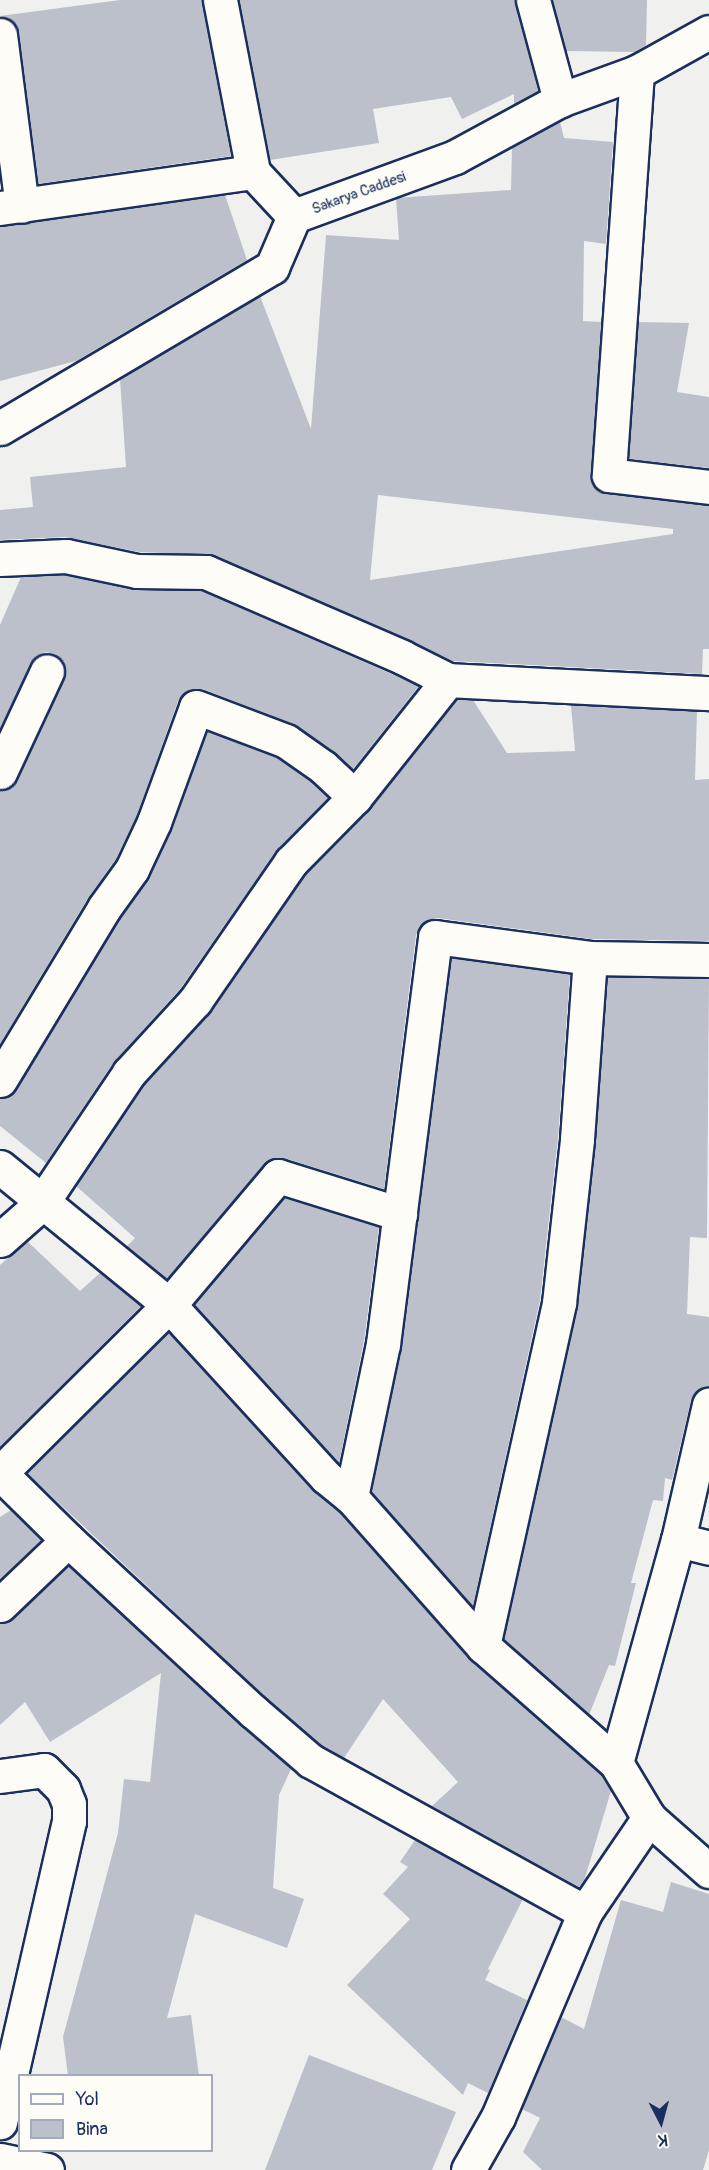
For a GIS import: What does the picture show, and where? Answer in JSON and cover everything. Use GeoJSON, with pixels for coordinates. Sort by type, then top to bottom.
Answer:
{"type":"FeatureCollection","features":[{"type":"Feature","properties":{"kind":"street"},"geometry":{"type":"LineString","coordinates":[[0,35],[11,207],[254,172],[220,0]]}},
{"type":"Feature","properties":{"kind":"street"},"geometry":{"type":"LineString","coordinates":[[533,0],[560,100]]}},
{"type":"Feature","properties":{"kind":"street","name":"Sakarya Caddesi"},"geometry":{"type":"LineString","coordinates":[[254,172],[294,216],[455,157],[560,100],[636,72],[709,32]]}},
{"type":"Feature","properties":{"kind":"street"},"geometry":{"type":"LineString","coordinates":[[636,72],[609,475],[709,487]]}},
{"type":"Feature","properties":{"kind":"street"},"geometry":{"type":"LineString","coordinates":[[0,428],[272,267],[294,216]]}},
{"type":"Feature","properties":{"kind":"street"},"geometry":{"type":"LineString","coordinates":[[0,559],[66,556],[137,571],[206,572],[402,657],[448,680],[709,693]]}},
{"type":"Feature","properties":{"kind":"street"},"geometry":{"type":"LineString","coordinates":[[0,772],[47,671]]}},
{"type":"Feature","properties":{"kind":"street"},"geometry":{"type":"LineString","coordinates":[[0,1240],[42,1204],[129,1073],[195,1000],[291,862],[355,797],[448,680]]}},
{"type":"Feature","properties":{"kind":"street"},"geometry":{"type":"LineString","coordinates":[[0,1080],[104,908],[132,869],[154,822],[196,707],[286,741],[323,767],[355,797]]}},
{"type":"Feature","properties":{"kind":"street"},"geometry":{"type":"LineString","coordinates":[[351,1497],[383,1344],[435,937],[590,958],[709,960]]}},
{"type":"Feature","properties":{"kind":"street"},"geometry":{"type":"LineString","coordinates":[[483,1646],[559,1303],[577,1139],[590,958]]}},
{"type":"Feature","properties":{"kind":"street"},"geometry":{"type":"LineString","coordinates":[[0,1167],[42,1204],[169,1305],[326,1477],[351,1497],[483,1646],[616,1763],[649,1818],[709,1871]]}},
{"type":"Feature","properties":{"kind":"street"},"geometry":{"type":"LineString","coordinates":[[400,1214],[279,1176],[169,1305],[0,1473],[68,1540],[254,1712],[311,1761],[585,1912]]}},
{"type":"Feature","properties":{"kind":"street"},"geometry":{"type":"LineString","coordinates":[[616,1763],[678,1540],[709,1405]]}},
{"type":"Feature","properties":{"kind":"street"},"geometry":{"type":"LineString","coordinates":[[0,1605],[68,1540]]}},
{"type":"Feature","properties":{"kind":"street"},"geometry":{"type":"LineString","coordinates":[[678,1540],[709,1548]]}},
{"type":"Feature","properties":{"kind":"street"},"geometry":{"type":"LineString","coordinates":[[0,1776],[44,1770],[63,1789],[69,1804],[69,1821],[0,2122]]}},
{"type":"Feature","properties":{"kind":"street"},"geometry":{"type":"LineString","coordinates":[[468,2170],[498,2117],[585,1912],[649,1818]]}},
{"type":"Feature","properties":{"kind":"street"},"geometry":{"type":"LineString","coordinates":[[0,2160],[47,2170]]}},
{"type":"Feature","properties":{"kind":"building"},"geometry":{"type":"Polygon","coordinates":[[[120,0],[202,0],[231,156],[38,184],[19,33],[14,23],[0,16],[120,0]]]}},
{"type":"Feature","properties":{"kind":"building"},"geometry":{"type":"Polygon","coordinates":[[[239,0],[515,0],[538,91],[514,104],[514,94],[462,119],[451,97],[373,109],[379,143],[270,160],[239,0]]]}},
{"type":"Feature","properties":{"kind":"building"},"geometry":{"type":"Polygon","coordinates":[[[552,0],[647,0],[646,45],[635,52],[566,51],[552,0]]]}},
{"type":"Feature","properties":{"kind":"building"},"geometry":{"type":"Polygon","coordinates":[[[560,122],[564,138],[613,142],[606,244],[584,241],[583,321],[601,322],[592,482],[598,490],[607,494],[709,505],[709,649],[703,649],[702,674],[453,661],[213,555],[139,552],[65,537],[0,540],[0,510],[33,507],[30,477],[126,467],[120,379],[260,296],[311,429],[326,235],[399,240],[396,198],[511,190],[512,147],[560,122]],[[378,495],[370,580],[673,534],[673,529],[378,495]]]}},
{"type":"Feature","properties":{"kind":"building"},"geometry":{"type":"Polygon","coordinates":[[[225,195],[247,260],[76,361],[0,381],[0,226],[225,195]]]}},
{"type":"Feature","properties":{"kind":"building"},"geometry":{"type":"Polygon","coordinates":[[[638,322],[689,323],[677,392],[709,397],[709,468],[629,459],[638,322]]]}},
{"type":"Feature","properties":{"kind":"building"},"geometry":{"type":"Polygon","coordinates":[[[64,575],[133,589],[202,591],[419,686],[353,769],[334,752],[293,724],[203,689],[192,689],[184,693],[178,701],[137,815],[116,859],[88,898],[0,1044],[0,790],[10,788],[17,780],[64,679],[66,670],[63,661],[55,654],[46,652],[36,656],[0,728],[0,625],[21,577],[64,575]]]}},
{"type":"Feature","properties":{"kind":"building"},"geometry":{"type":"Polygon","coordinates":[[[457,699],[473,700],[507,753],[575,751],[571,705],[697,711],[695,780],[709,779],[709,941],[591,939],[438,918],[427,920],[420,926],[416,935],[384,1189],[284,1158],[272,1158],[264,1164],[167,1279],[127,1246],[135,1238],[76,1186],[144,1085],[210,1012],[306,874],[370,809],[457,699]]]}},
{"type":"Feature","properties":{"kind":"building"},"geometry":{"type":"Polygon","coordinates":[[[207,731],[277,758],[311,782],[328,798],[276,851],[180,989],[113,1063],[46,1163],[0,1126],[0,1099],[10,1096],[16,1090],[120,918],[149,877],[172,828],[207,731]]]}},
{"type":"Feature","properties":{"kind":"building"},"geometry":{"type":"Polygon","coordinates":[[[451,958],[570,974],[558,1137],[540,1300],[473,1606],[371,1492],[402,1346],[451,958]]]}},
{"type":"Feature","properties":{"kind":"building"},"geometry":{"type":"Polygon","coordinates":[[[607,977],[709,979],[707,1238],[690,1237],[687,1314],[709,1317],[709,1387],[696,1392],[691,1400],[672,1480],[665,1478],[663,1501],[653,1500],[631,1583],[636,1583],[615,1666],[609,1665],[589,1715],[504,1639],[578,1305],[596,1140],[607,977]]]}},
{"type":"Feature","properties":{"kind":"building"},"geometry":{"type":"Polygon","coordinates":[[[284,1198],[379,1227],[364,1341],[339,1463],[194,1305],[284,1198]]]}},
{"type":"Feature","properties":{"kind":"building"},"geometry":{"type":"Polygon","coordinates":[[[27,1241],[80,1291],[100,1273],[141,1306],[0,1447],[0,1265],[27,1241]]]}},
{"type":"Feature","properties":{"kind":"building"},"geometry":{"type":"Polygon","coordinates":[[[168,1332],[312,1490],[338,1511],[469,1658],[601,1775],[611,1791],[585,1878],[579,1887],[432,1806],[458,1782],[383,1699],[344,1758],[322,1746],[266,1698],[27,1473],[168,1332]]]}},
{"type":"Feature","properties":{"kind":"building"},"geometry":{"type":"Polygon","coordinates":[[[11,1510],[41,1540],[0,1579],[0,1517],[11,1510]]]}},
{"type":"Feature","properties":{"kind":"building"},"geometry":{"type":"Polygon","coordinates":[[[68,1566],[291,1769],[279,1795],[273,1888],[304,1899],[287,1948],[195,1914],[167,2018],[191,2015],[199,2074],[68,2074],[63,2037],[118,1833],[124,1779],[150,1782],[161,1673],[50,1742],[25,1702],[0,1725],[0,1623],[13,1619],[68,1566]]]}},
{"type":"Feature","properties":{"kind":"building"},"geometry":{"type":"Polygon","coordinates":[[[415,1840],[523,1899],[488,1969],[490,1970],[485,1980],[527,2000],[488,2093],[468,2083],[463,2095],[347,1985],[410,1919],[383,1894],[408,1867],[400,1862],[415,1840]]]}},
{"type":"Feature","properties":{"kind":"building"},"geometry":{"type":"Polygon","coordinates":[[[671,1882],[709,1894],[709,2150],[703,2170],[542,2170],[523,2152],[540,2118],[522,2109],[561,2017],[584,2029],[621,1900],[663,1912],[671,1882]]]}},
{"type":"Feature","properties":{"kind":"building"},"geometry":{"type":"Polygon","coordinates":[[[309,2055],[456,2112],[432,2170],[265,2170],[309,2055]]]}}]}
